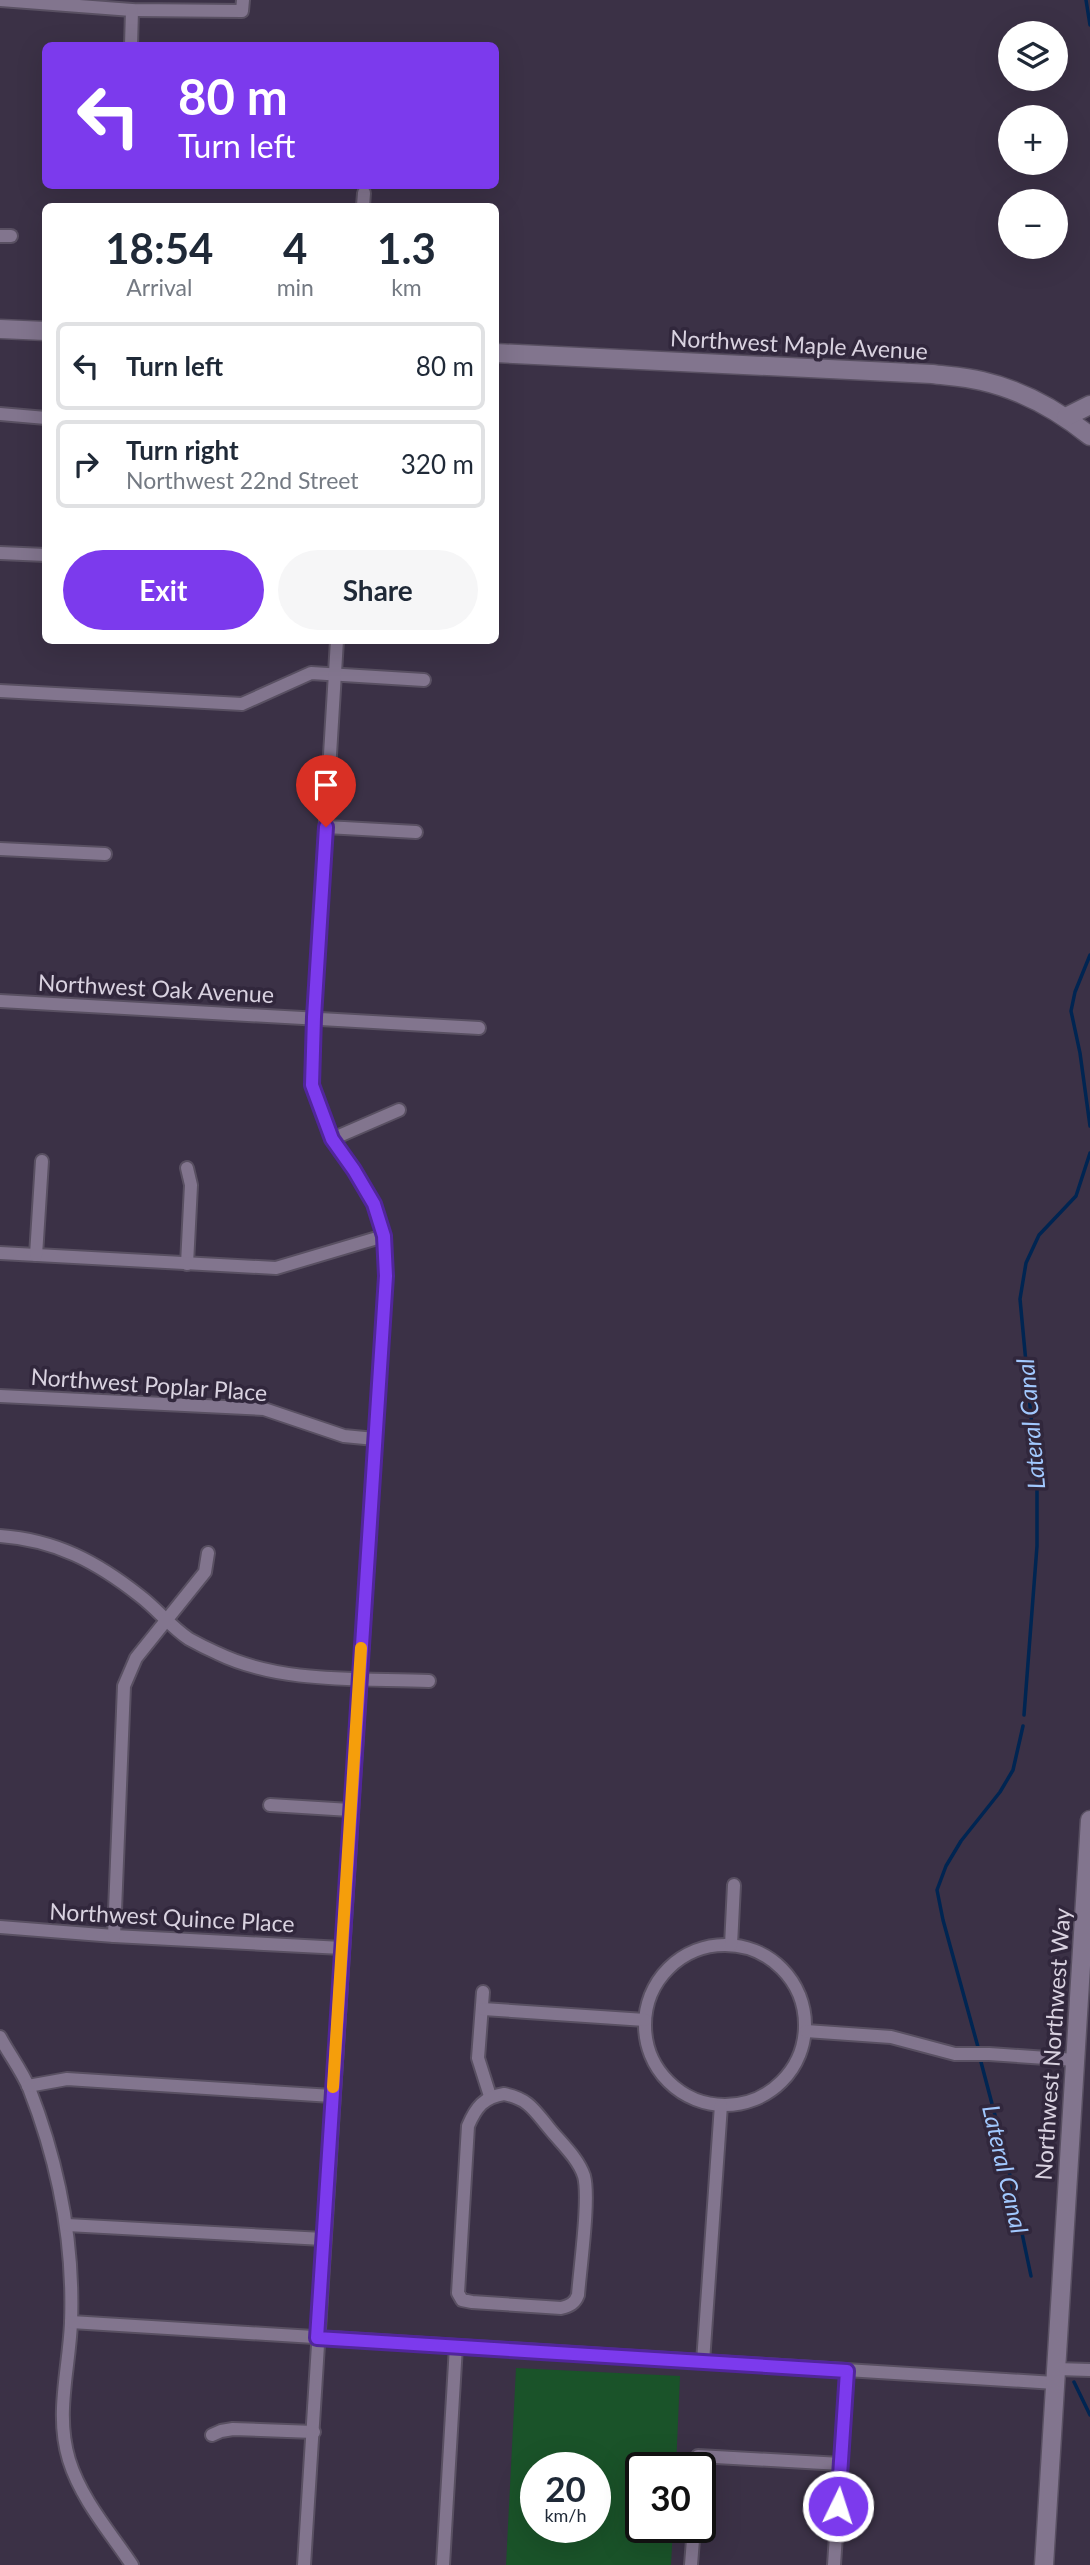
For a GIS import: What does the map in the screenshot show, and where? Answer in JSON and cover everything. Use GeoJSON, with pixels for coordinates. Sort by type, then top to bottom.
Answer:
{"type":"FeatureCollection","features":[{"type":"Feature","properties":{"kind":"street"},"geometry":{"type":"LineString","coordinates":[[0,0],[132,9],[242,6]]}},
{"type":"Feature","properties":{"kind":"street"},"geometry":{"type":"LineString","coordinates":[[131,42],[132,9]]}},
{"type":"Feature","properties":{"kind":"street"},"geometry":{"type":"LineString","coordinates":[[0,329],[42,331]]}},
{"type":"Feature","properties":{"kind":"street","name":"Northwest Maple Avenue"},"geometry":{"type":"LineString","coordinates":[[499,353],[932,374],[982,380],[1023,395],[1066,417]]}},
{"type":"Feature","properties":{"kind":"street"},"geometry":{"type":"LineString","coordinates":[[1090,405],[1066,417],[1090,436]]}},
{"type":"Feature","properties":{"kind":"street"},"geometry":{"type":"LineString","coordinates":[[0,414],[42,418]]}},
{"type":"Feature","properties":{"kind":"street"},"geometry":{"type":"LineString","coordinates":[[0,553],[42,555]]}},
{"type":"Feature","properties":{"kind":"street"},"geometry":{"type":"LineString","coordinates":[[304,2565],[386,1276],[384,1236],[374,1204],[332,1139],[312,1085],[337,644]]}},
{"type":"Feature","properties":{"kind":"street"},"geometry":{"type":"LineString","coordinates":[[0,691],[242,704],[311,673],[424,680]]}},
{"type":"Feature","properties":{"kind":"street"},"geometry":{"type":"LineString","coordinates":[[326,827],[416,831]]}},
{"type":"Feature","properties":{"kind":"street"},"geometry":{"type":"LineString","coordinates":[[0,849],[105,854]]}},
{"type":"Feature","properties":{"kind":"street","name":"Northwest Oak Avenue"},"geometry":{"type":"LineString","coordinates":[[0,1001],[478,1028]]}},
{"type":"Feature","properties":{"kind":"street"},"geometry":{"type":"LineString","coordinates":[[332,1139],[399,1110]]}},
{"type":"Feature","properties":{"kind":"street"},"geometry":{"type":"LineString","coordinates":[[36,1255],[42,1161]]}},
{"type":"Feature","properties":{"kind":"street"},"geometry":{"type":"LineString","coordinates":[[187,1168],[191,1185],[187,1264]]}},
{"type":"Feature","properties":{"kind":"street"},"geometry":{"type":"LineString","coordinates":[[0,1254],[276,1268],[384,1236]]}},
{"type":"Feature","properties":{"kind":"street","name":"Northwest Poplar Place"},"geometry":{"type":"LineString","coordinates":[[0,1396],[264,1409],[344,1436],[375,1439]]}},
{"type":"Feature","properties":{"kind":"street"},"geometry":{"type":"LineString","coordinates":[[0,1536],[73,1552],[142,1597],[188,1638],[250,1666],[288,1674],[429,1681]]}},
{"type":"Feature","properties":{"kind":"street"},"geometry":{"type":"LineString","coordinates":[[114,1936],[124,1686],[136,1658],[205,1572],[208,1553]]}},
{"type":"Feature","properties":{"kind":"street"},"geometry":{"type":"LineString","coordinates":[[270,1805],[350,1810]]}},
{"type":"Feature","properties":{"kind":"street","name":"Northwest Northwest Way"},"geometry":{"type":"LineString","coordinates":[[1044,2565],[1090,1820]]}},
{"type":"Feature","properties":{"kind":"street"},"geometry":{"type":"LineString","coordinates":[[731,1945],[734,1885]]}},
{"type":"Feature","properties":{"kind":"street","name":"Northwest Quince Place"},"geometry":{"type":"LineString","coordinates":[[0,1927],[342,1948]]}},
{"type":"Feature","properties":{"kind":"street"},"geometry":{"type":"LineString","coordinates":[[712,1945],[731,1945],[766,1955],[788,1973],[802,1997],[806,2031],[802,2052],[788,2076],[767,2095],[741,2105],[713,2105],[689,2097],[669,2083],[654,2063],[646,2039],[645,2020],[652,1991],[666,1970],[686,1955],[712,1945]]}},
{"type":"Feature","properties":{"kind":"street"},"geometry":{"type":"LineString","coordinates":[[483,1992],[478,2058],[490,2096]]}},
{"type":"Feature","properties":{"kind":"street"},"geometry":{"type":"LineString","coordinates":[[482,2009],[645,2020]]}},
{"type":"Feature","properties":{"kind":"street"},"geometry":{"type":"LineString","coordinates":[[806,2031],[891,2037],[955,2054],[1075,2060]]}},
{"type":"Feature","properties":{"kind":"street"},"geometry":{"type":"LineString","coordinates":[[0,2037],[28,2086],[52,2158],[67,2225],[71,2322],[62,2430],[69,2462],[82,2492],[132,2565]]}},
{"type":"Feature","properties":{"kind":"street"},"geometry":{"type":"LineString","coordinates":[[28,2086],[67,2079],[332,2096]]}},
{"type":"Feature","properties":{"kind":"street"},"geometry":{"type":"LineString","coordinates":[[504,2094],[520,2097],[531,2106],[577,2163],[584,2178],[578,2294],[576,2301],[569,2306],[561,2308],[461,2301],[458,2292],[468,2126],[475,2109],[490,2096],[504,2094]]}},
{"type":"Feature","properties":{"kind":"street"},"geometry":{"type":"LineString","coordinates":[[703,2362],[721,2105]]}},
{"type":"Feature","properties":{"kind":"street"},"geometry":{"type":"LineString","coordinates":[[67,2225],[323,2239]]}},
{"type":"Feature","properties":{"kind":"street"},"geometry":{"type":"LineString","coordinates":[[71,2322],[847,2371],[1055,2376],[1090,2370]]}},
{"type":"Feature","properties":{"kind":"street"},"geometry":{"type":"LineString","coordinates":[[443,2565],[456,2346]]}},
{"type":"Feature","properties":{"kind":"street"},"geometry":{"type":"LineString","coordinates":[[834,2565],[847,2371]]}},
{"type":"Feature","properties":{"kind":"street"},"geometry":{"type":"LineString","coordinates":[[212,2435],[233,2429],[314,2432]]}},
{"type":"Feature","properties":{"kind":"street"},"geometry":{"type":"LineString","coordinates":[[716,2462],[841,2465]]}},
{"type":"Feature","properties":{"kind":"street"},"geometry":{"type":"LineString","coordinates":[[691,2565],[693,2543]]}},
{"type":"Feature","properties":{"kind":"green space"},"geometry":{"type":"Polygon","coordinates":[[[516,2368],[680,2376],[677,2452],[625,2452],[625,2543],[672,2543],[671,2565],[506,2565],[516,2368]]]}},
{"type":"Feature","properties":{"kind":"waterway","name":"Lateral Canal"},"geometry":{"type":"LineString","coordinates":[[1086,0],[1090,25]]}},
{"type":"Feature","properties":{"kind":"waterway","name":"Lateral Canal"},"geometry":{"type":"LineString","coordinates":[[1090,955],[1075,992],[1071,1011],[1090,1126]]}},
{"type":"Feature","properties":{"kind":"waterway","name":"Lateral Canal"},"geometry":{"type":"LineString","coordinates":[[1024,1715],[1037,1546],[1037,1480],[1020,1299],[1026,1263],[1039,1235],[1076,1196],[1090,1153]]}},
{"type":"Feature","properties":{"kind":"waterway","name":"Lateral Canal"},"geometry":{"type":"LineString","coordinates":[[978,2047],[937,1890],[946,1866],[961,1841],[1000,1792],[1013,1770],[1023,1726]]}},
{"type":"Feature","properties":{"kind":"waterway","name":"Lateral Canal"},"geometry":{"type":"LineString","coordinates":[[981,2062],[1006,2157],[1031,2276]]}},
{"type":"Feature","properties":{"kind":"waterway"},"geometry":{"type":"LineString","coordinates":[[1074,2382],[1090,2415]]}},
{"type":"Feature","properties":{"kind":"slow traffic"},"geometry":{"type":"LineString","coordinates":[[333,2087],[361,1648]]}},
{"type":"Feature","properties":{"kind":"route"},"geometry":{"type":"LineString","coordinates":[[326,827],[312,1085],[332,1139],[374,1204],[384,1236],[386,1276],[317,2338],[847,2371],[838,2506]]}}]}
